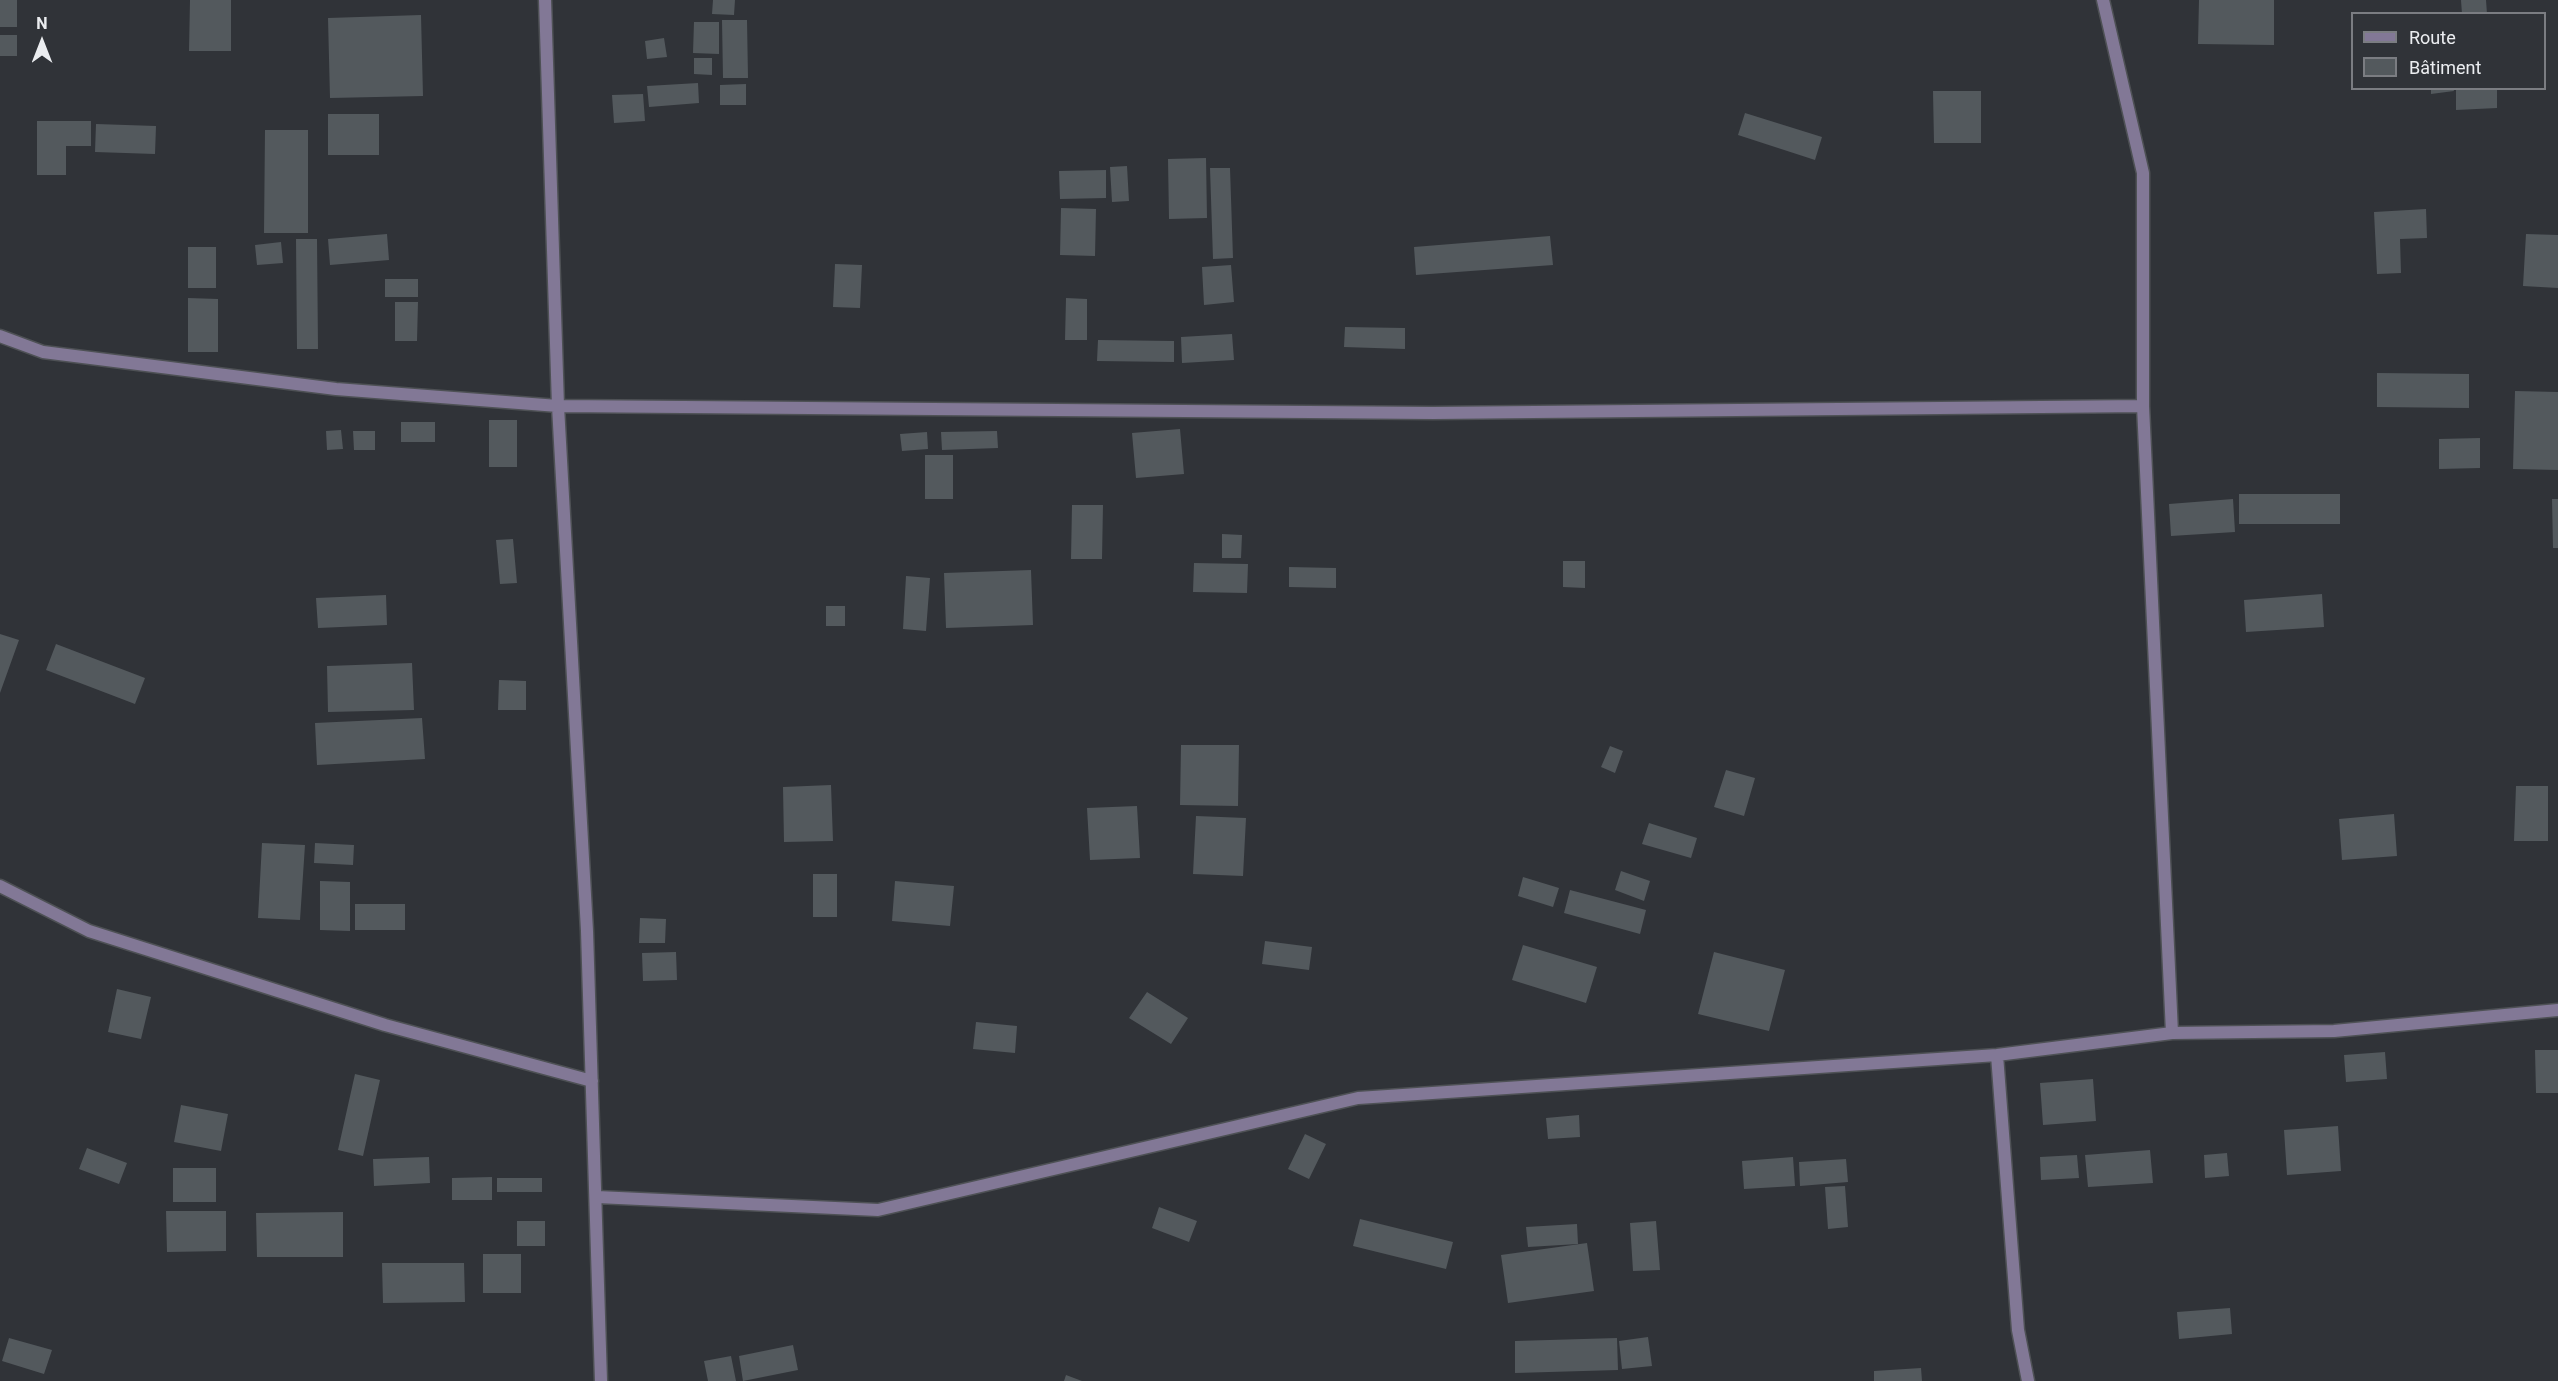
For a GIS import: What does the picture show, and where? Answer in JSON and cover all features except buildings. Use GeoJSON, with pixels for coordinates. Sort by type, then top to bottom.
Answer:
{"type":"FeatureCollection","features":[{"type":"Feature","properties":{"kind":"street"},"geometry":{"type":"LineString","coordinates":[[545,0],[558,406],[585,907],[597,1197],[601,1381]]}},
{"type":"Feature","properties":{"kind":"street"},"geometry":{"type":"LineString","coordinates":[[2103,0],[2142,174],[2142,406],[2172,1033]]}},
{"type":"Feature","properties":{"kind":"street"},"geometry":{"type":"LineString","coordinates":[[0,336],[43,352],[301,384],[558,406],[1433,413],[2142,406]]}},
{"type":"Feature","properties":{"kind":"street"},"geometry":{"type":"LineString","coordinates":[[0,886],[89,931],[385,1025],[592,1081]]}},
{"type":"Feature","properties":{"kind":"street"},"geometry":{"type":"LineString","coordinates":[[597,1197],[878,1210],[1358,1098],[1997,1054],[2172,1033],[2334,1031],[2558,1010]]}},
{"type":"Feature","properties":{"kind":"street"},"geometry":{"type":"LineString","coordinates":[[1997,1054],[2018,1330],[2028,1381]]}}]}
